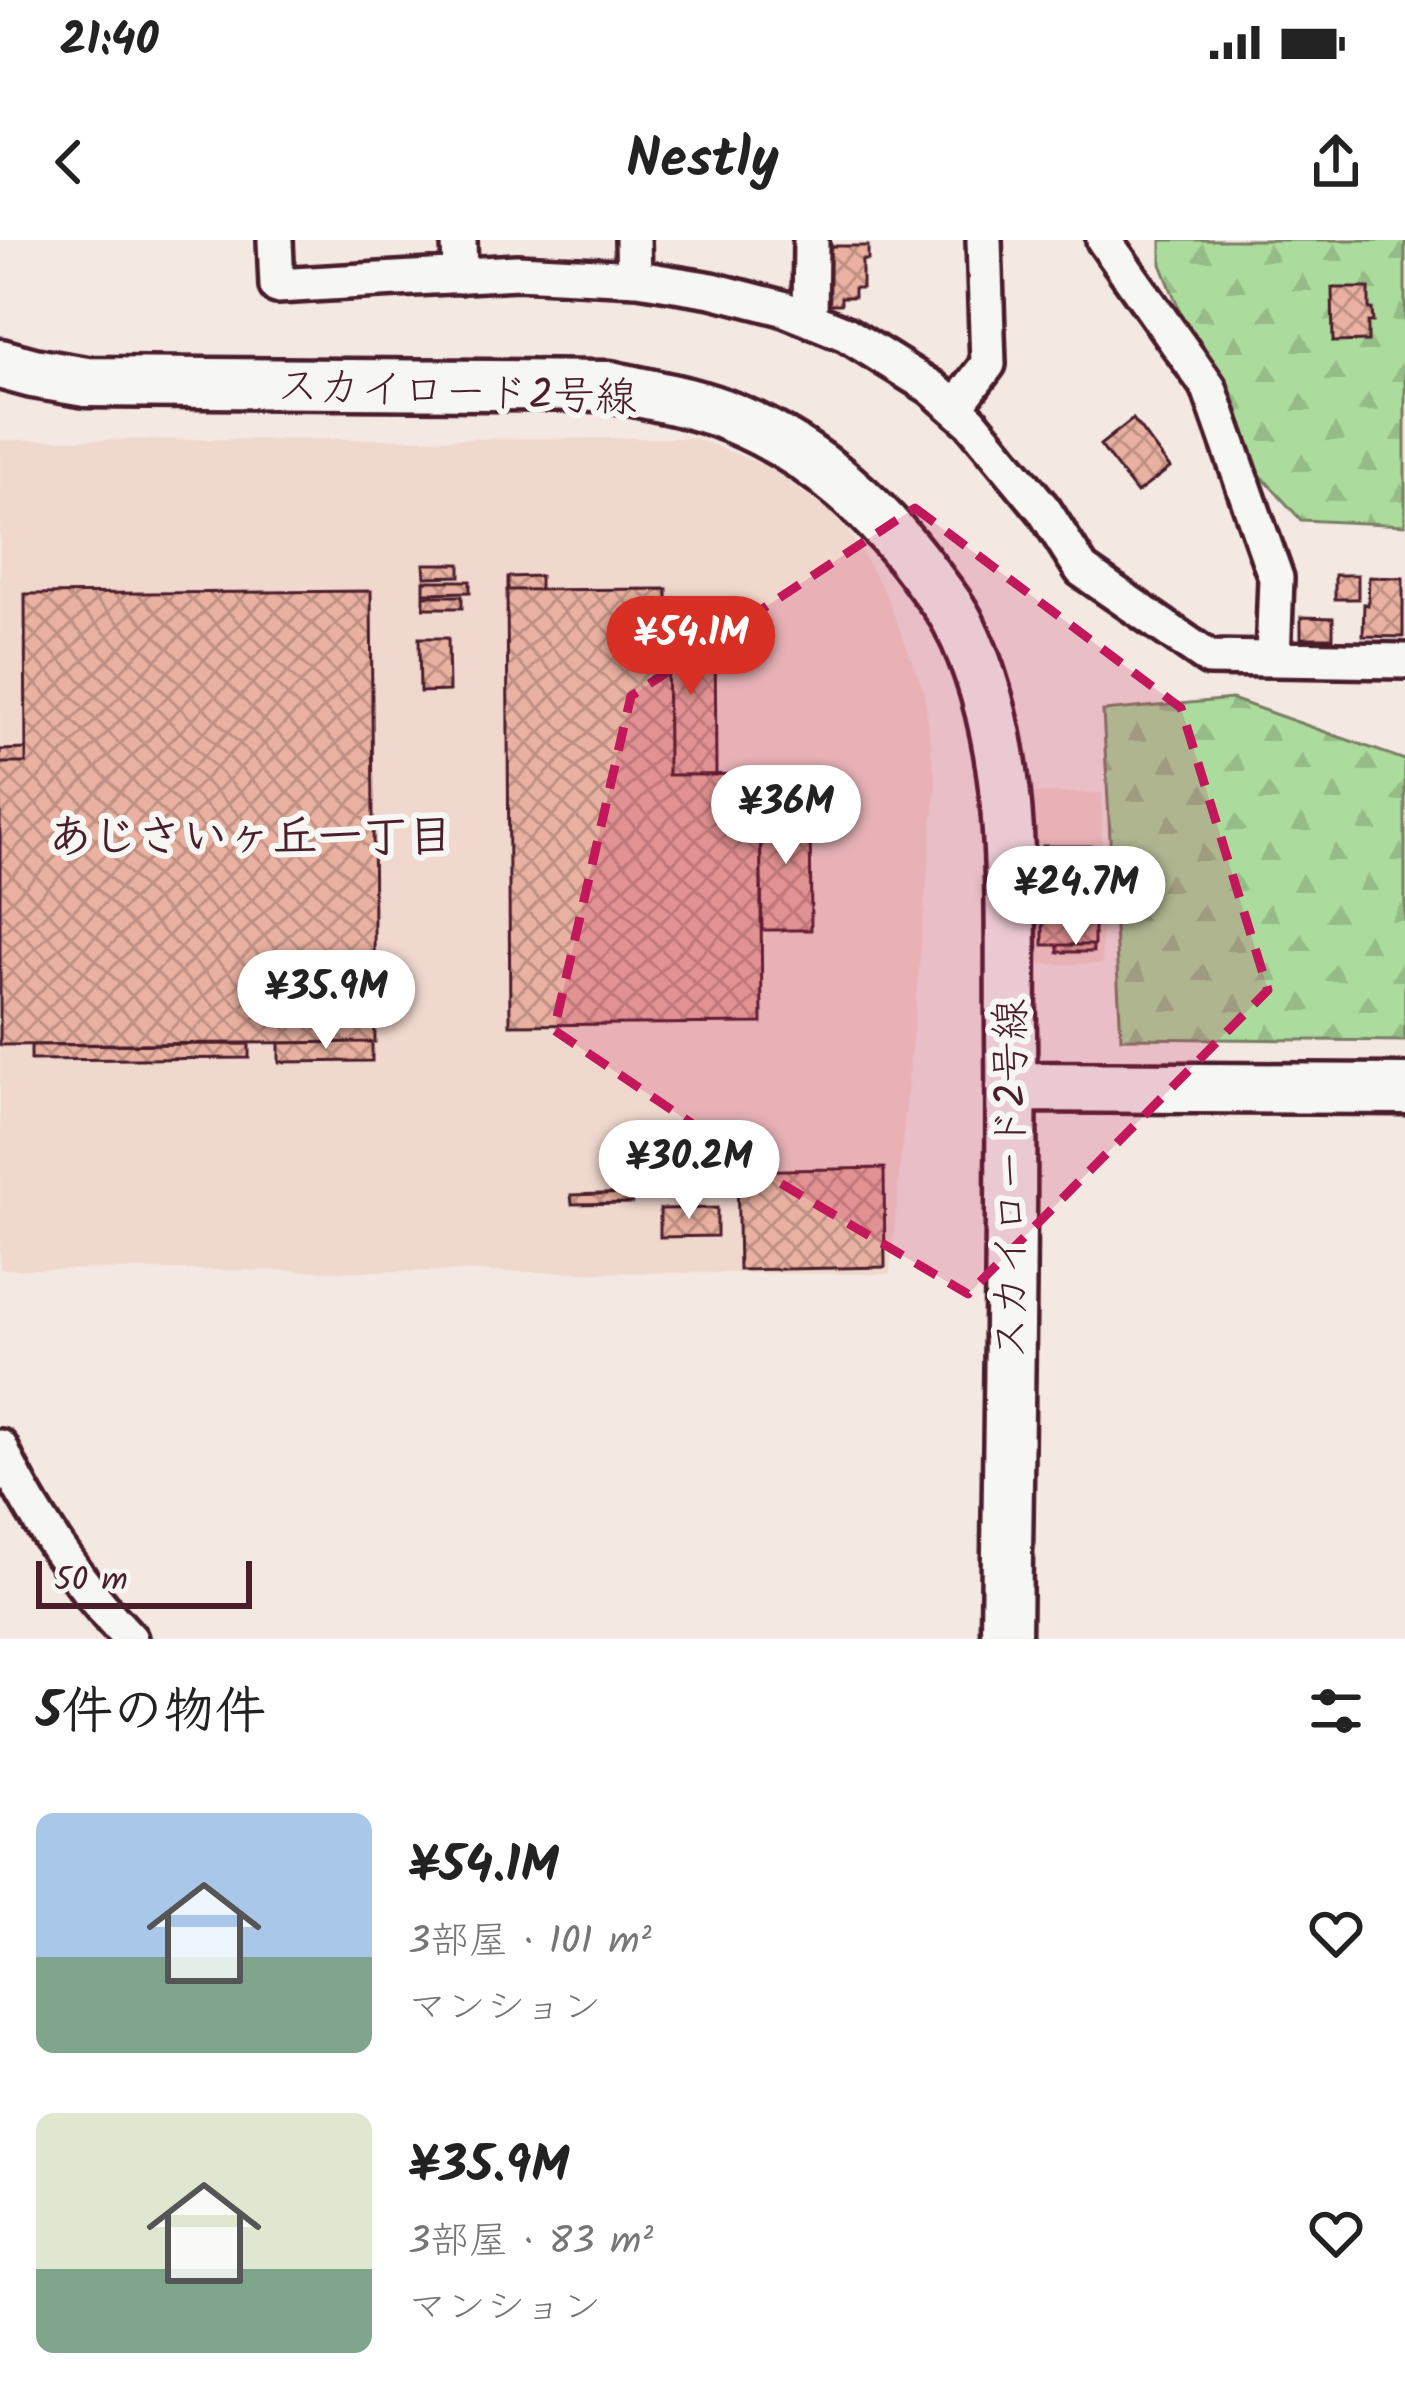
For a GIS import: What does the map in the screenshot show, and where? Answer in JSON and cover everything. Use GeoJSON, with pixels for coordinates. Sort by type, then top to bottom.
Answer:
{"type":"FeatureCollection","features":[{"type":"Feature","properties":{"kind":"street"},"geometry":{"type":"LineString","coordinates":[[275,240],[277,286],[517,272],[634,278],[712,290],[782,308],[846,334],[931,387],[971,422],[1044,510],[1082,570],[1209,658],[1405,661]]}},
{"type":"Feature","properties":{"kind":"street"},"geometry":{"type":"LineString","coordinates":[[459,240],[460,276]]}},
{"type":"Feature","properties":{"kind":"street"},"geometry":{"type":"LineString","coordinates":[[633,240],[634,278]]}},
{"type":"Feature","properties":{"kind":"street"},"geometry":{"type":"LineString","coordinates":[[810,319],[811,240]]}},
{"type":"Feature","properties":{"kind":"street"},"geometry":{"type":"LineString","coordinates":[[955,408],[988,364],[984,240]]}},
{"type":"Feature","properties":{"kind":"street"},"geometry":{"type":"LineString","coordinates":[[1104,240],[1209,388],[1276,578],[1273,659]]}},
{"type":"Feature","properties":{"kind":"street","name":"スカイロード2号線"},"geometry":{"type":"LineString","coordinates":[[0,364],[86,382],[610,386],[670,399],[733,418],[818,464],[868,509],[919,566],[957,620],[978,672],[995,731],[1008,815],[1011,1087],[1006,1639]]}},
{"type":"Feature","properties":{"kind":"street"},"geometry":{"type":"LineString","coordinates":[[1011,1087],[1405,1089]]}},
{"type":"Feature","properties":{"kind":"street"},"geometry":{"type":"LineString","coordinates":[[0,1447],[16,1482],[99,1607],[130,1639]]}},
{"type":"Feature","properties":{"kind":"highlighted area"},"geometry":{"type":"Polygon","coordinates":[[[915,508],[1181,708],[1268,990],[968,1294],[775,1180],[554,1030],[631,696],[915,508]]]}},
{"type":"Feature","properties":{"kind":"shaded area"},"geometry":{"type":"Polygon","coordinates":[[[696,438],[768,467],[844,523],[886,594],[924,691],[936,784],[890,1274],[0,1269],[0,440],[696,438]]]}},
{"type":"Feature","properties":{"kind":"shaded area"},"geometry":{"type":"Polygon","coordinates":[[[1030,793],[1102,793],[1102,964],[1030,964],[1030,793]]]}},
{"type":"Feature","properties":{"kind":"green space"},"geometry":{"type":"Polygon","coordinates":[[[1161,240],[1405,240],[1405,525],[1301,520],[1233,445],[1161,264],[1161,240]]]}},
{"type":"Feature","properties":{"kind":"green space"},"geometry":{"type":"Polygon","coordinates":[[[1232,699],[1405,760],[1405,1041],[1121,1038],[1103,711],[1232,699]]]}},
{"type":"Feature","properties":{"kind":"building"},"geometry":{"type":"Polygon","coordinates":[[[823,246],[868,246],[868,260],[862,260],[862,288],[854,288],[854,297],[841,297],[841,304],[827,304],[823,246]]]}},
{"type":"Feature","properties":{"kind":"building"},"geometry":{"type":"Polygon","coordinates":[[[1332,288],[1369,288],[1373,322],[1368,322],[1368,341],[1333,342],[1332,288]]]}},
{"type":"Feature","properties":{"kind":"building"},"geometry":{"type":"Polygon","coordinates":[[[1133,419],[1170,468],[1137,493],[1100,445],[1133,419]]]}},
{"type":"Feature","properties":{"kind":"building"},"geometry":{"type":"Polygon","coordinates":[[[424,564],[460,564],[460,576],[425,577],[424,564]]]}},
{"type":"Feature","properties":{"kind":"building"},"geometry":{"type":"Polygon","coordinates":[[[1335,575],[1358,575],[1358,599],[1335,599],[1335,575]]]}},
{"type":"Feature","properties":{"kind":"building"},"geometry":{"type":"Polygon","coordinates":[[[540,576],[540,590],[508,590],[508,577],[540,576]]]}},
{"type":"Feature","properties":{"kind":"building"},"geometry":{"type":"Polygon","coordinates":[[[1369,577],[1403,578],[1403,637],[1363,636],[1369,577]]]}},
{"type":"Feature","properties":{"kind":"building"},"geometry":{"type":"Polygon","coordinates":[[[424,581],[470,581],[470,592],[424,593],[424,581]]]}},
{"type":"Feature","properties":{"kind":"building"},"geometry":{"type":"Polygon","coordinates":[[[667,589],[668,775],[760,774],[762,1023],[510,1025],[507,590],[667,589]]]}},
{"type":"Feature","properties":{"kind":"building"},"geometry":{"type":"Polygon","coordinates":[[[371,591],[375,1042],[0,1045],[0,763],[26,763],[25,594],[371,591]]]}},
{"type":"Feature","properties":{"kind":"building"},"geometry":{"type":"Polygon","coordinates":[[[424,596],[462,596],[462,608],[424,608],[424,596]]]}},
{"type":"Feature","properties":{"kind":"building"},"geometry":{"type":"Polygon","coordinates":[[[1301,617],[1333,618],[1333,638],[1301,638],[1301,617]]]}},
{"type":"Feature","properties":{"kind":"building"},"geometry":{"type":"Polygon","coordinates":[[[667,621],[715,621],[716,775],[668,775],[667,621]]]}},
{"type":"Feature","properties":{"kind":"building"},"geometry":{"type":"Polygon","coordinates":[[[419,638],[448,638],[449,691],[420,692],[419,638]]]}},
{"type":"Feature","properties":{"kind":"building"},"geometry":{"type":"Polygon","coordinates":[[[26,749],[26,763],[0,763],[0,750],[26,749]]]}},
{"type":"Feature","properties":{"kind":"building"},"geometry":{"type":"Polygon","coordinates":[[[810,803],[811,930],[762,930],[760,804],[810,803]]]}},
{"type":"Feature","properties":{"kind":"building"},"geometry":{"type":"Polygon","coordinates":[[[1043,846],[1094,846],[1094,945],[1043,945],[1043,846]]]}},
{"type":"Feature","properties":{"kind":"building"},"geometry":{"type":"Polygon","coordinates":[[[1058,945],[1093,945],[1093,952],[1058,952],[1058,945]]]}},
{"type":"Feature","properties":{"kind":"building"},"geometry":{"type":"Polygon","coordinates":[[[372,1042],[372,1061],[279,1062],[279,1043],[372,1042]]]}},
{"type":"Feature","properties":{"kind":"building"},"geometry":{"type":"Polygon","coordinates":[[[249,1044],[249,1058],[31,1060],[31,1045],[249,1044]]]}},
{"type":"Feature","properties":{"kind":"building"},"geometry":{"type":"Polygon","coordinates":[[[884,1168],[885,1267],[739,1270],[737,1171],[884,1168]]]}},
{"type":"Feature","properties":{"kind":"building"},"geometry":{"type":"Polygon","coordinates":[[[631,1193],[632,1203],[572,1204],[571,1195],[631,1193]]]}},
{"type":"Feature","properties":{"kind":"building"},"geometry":{"type":"Polygon","coordinates":[[[717,1208],[717,1236],[660,1237],[660,1209],[717,1208]]]}},
{"type":"Feature","properties":{"kind":"district","name":"あじさいヶ丘一丁目"},"geometry":{"type":"Point","coordinates":[250,835]}}]}
